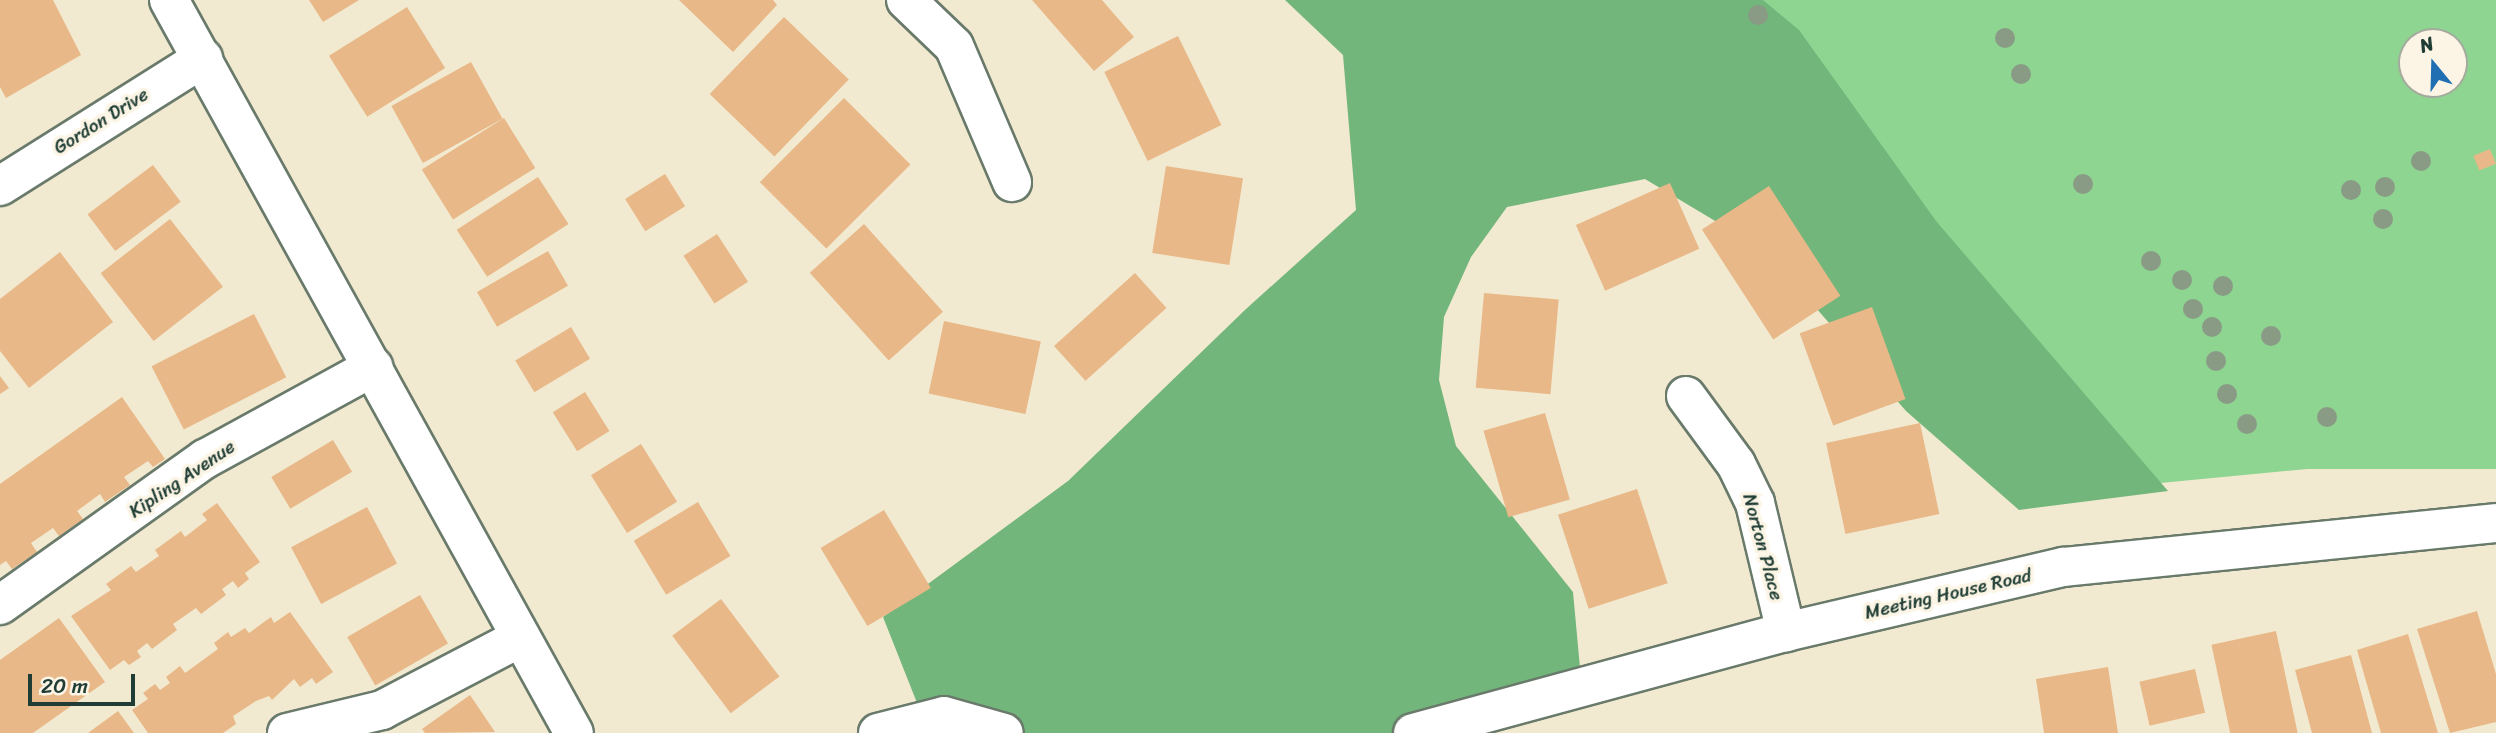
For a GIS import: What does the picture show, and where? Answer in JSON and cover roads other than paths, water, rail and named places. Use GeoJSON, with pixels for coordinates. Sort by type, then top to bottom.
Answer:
{"type":"FeatureCollection","features":[{"type":"Feature","properties":{"kind":"street"},"geometry":{"type":"LineString","coordinates":[[169,0],[574,733]]}},
{"type":"Feature","properties":{"kind":"street"},"geometry":{"type":"LineString","coordinates":[[906,0],[954,46],[1012,182]]}},
{"type":"Feature","properties":{"kind":"street","name":"Gordon Drive"},"geometry":{"type":"LineString","coordinates":[[2,179],[203,58]]}},
{"type":"Feature","properties":{"kind":"street","name":"Kipling Avenue"},"geometry":{"type":"LineString","coordinates":[[0,605],[205,459],[373,366]]}},
{"type":"Feature","properties":{"kind":"street","name":"Norton Place"},"geometry":{"type":"LineString","coordinates":[[1686,396],[1737,464],[1755,503],[1786,632]]}},
{"type":"Feature","properties":{"kind":"street","name":"Meeting House Road"},"geometry":{"type":"LineString","coordinates":[[1413,733],[1786,632],[2064,567],[2496,523]]}},
{"type":"Feature","properties":{"kind":"street"},"geometry":{"type":"LineString","coordinates":[[287,733],[382,710],[520,638]]}},
{"type":"Feature","properties":{"kind":"street"},"geometry":{"type":"LineString","coordinates":[[878,733],[944,716],[1004,733]]}}]}
